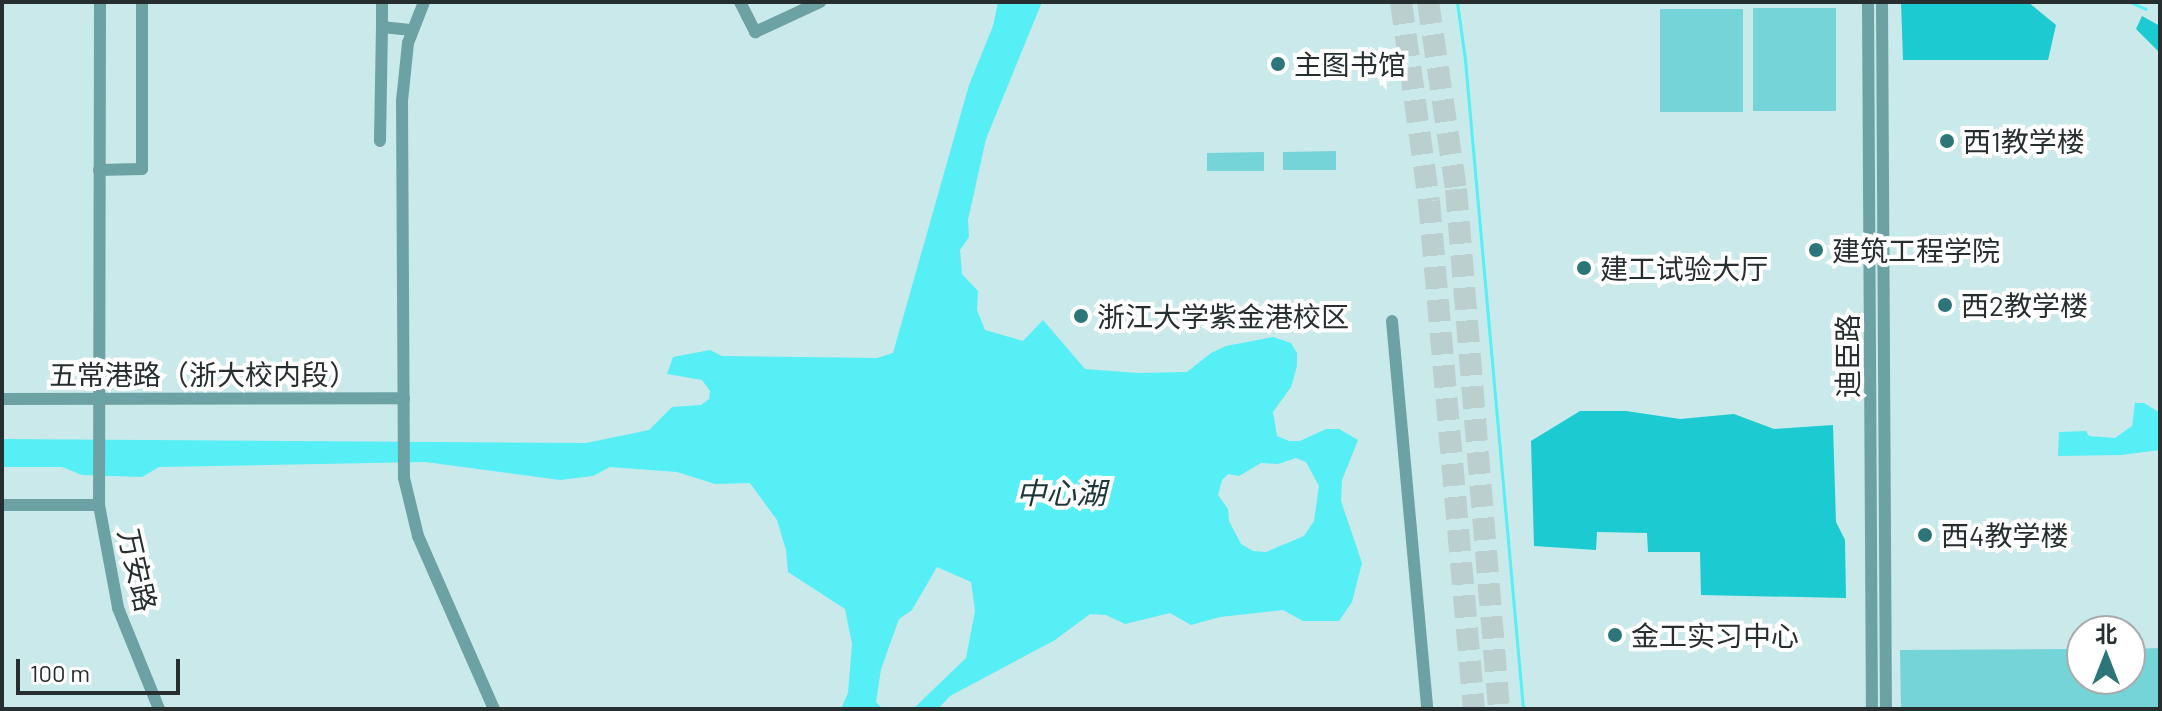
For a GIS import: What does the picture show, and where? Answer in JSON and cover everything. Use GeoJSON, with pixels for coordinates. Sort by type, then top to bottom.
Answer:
{"type":"FeatureCollection","features":[{"type":"Feature","properties":{"kind":"street","name":"万安路"},"geometry":{"type":"LineString","coordinates":[[100,2],[99,505],[118,608],[159,709]]}},
{"type":"Feature","properties":{"kind":"street"},"geometry":{"type":"LineString","coordinates":[[99,170],[142,169],[142,2]]}},
{"type":"Feature","properties":{"kind":"street"},"geometry":{"type":"LineString","coordinates":[[380,141],[382,2]]}},
{"type":"Feature","properties":{"kind":"street"},"geometry":{"type":"LineString","coordinates":[[424,2],[412,30],[402,101],[404,478],[418,536],[494,709]]}},
{"type":"Feature","properties":{"kind":"street"},"geometry":{"type":"LineString","coordinates":[[740,2],[755,32],[820,2]]}},
{"type":"Feature","properties":{"kind":"street","name":"迪臣路"},"geometry":{"type":"LineString","coordinates":[[1868,2],[1872,709]]}},
{"type":"Feature","properties":{"kind":"street","name":"迪臣路"},"geometry":{"type":"LineString","coordinates":[[1882,2],[1886,709]]}},
{"type":"Feature","properties":{"kind":"street"},"geometry":{"type":"LineString","coordinates":[[382,27],[412,30]]}},
{"type":"Feature","properties":{"kind":"street"},"geometry":{"type":"LineString","coordinates":[[1392,321],[1427,709]]}},
{"type":"Feature","properties":{"kind":"street","name":"五常港路（浙大校内段）"},"geometry":{"type":"LineString","coordinates":[[2,399],[404,398]]}},
{"type":"Feature","properties":{"kind":"street"},"geometry":{"type":"LineString","coordinates":[[2,505],[99,505]]}},
{"type":"Feature","properties":{"kind":"shaded area","name":"浙江大学紫金港校区"},"geometry":{"type":"Polygon","coordinates":[[[2,2],[2160,2],[2160,709],[2,709],[2,2]]]}},
{"type":"Feature","properties":{"kind":"shaded area"},"geometry":{"type":"Polygon","coordinates":[[[1901,2],[2028,2],[2056,25],[2048,60],[1903,60],[1901,2]]]}},
{"type":"Feature","properties":{"kind":"shaded area"},"geometry":{"type":"Polygon","coordinates":[[[1753,8],[1836,8],[1836,111],[1753,111],[1753,8]]]}},
{"type":"Feature","properties":{"kind":"shaded area"},"geometry":{"type":"Polygon","coordinates":[[[1660,9],[1743,9],[1743,112],[1660,112],[1660,9]]]}},
{"type":"Feature","properties":{"kind":"shaded area"},"geometry":{"type":"Polygon","coordinates":[[[2142,16],[2160,26],[2160,53],[2136,29],[2142,16]]]}},
{"type":"Feature","properties":{"kind":"shaded area"},"geometry":{"type":"Polygon","coordinates":[[[1336,151],[1336,170],[1283,170],[1283,152],[1336,151]]]}},
{"type":"Feature","properties":{"kind":"shaded area"},"geometry":{"type":"Polygon","coordinates":[[[1264,152],[1264,171],[1207,171],[1207,153],[1264,152]]]}},
{"type":"Feature","properties":{"kind":"shaded area"},"geometry":{"type":"Polygon","coordinates":[[[1580,411],[1626,411],[1680,419],[1734,414],[1774,429],[1833,425],[1836,522],[1845,540],[1846,598],[1701,595],[1700,552],[1648,552],[1647,533],[1597,532],[1596,550],[1534,546],[1531,441],[1580,411]]]}},
{"type":"Feature","properties":{"kind":"shaded area"},"geometry":{"type":"Polygon","coordinates":[[[2146,648],[2160,648],[2160,709],[1901,709],[1900,650],[2066,649],[2066,695],[2146,695],[2146,648]]]}},
{"type":"Feature","properties":{"kind":"water","name":"中心湖"},"geometry":{"type":"Polygon","coordinates":[[[998,2],[1042,2],[986,139],[968,220],[969,237],[960,250],[962,274],[978,291],[977,310],[985,330],[1023,341],[1043,320],[1085,369],[1138,373],[1187,372],[1211,353],[1226,346],[1273,337],[1291,343],[1297,353],[1297,366],[1291,387],[1273,412],[1277,436],[1300,441],[1326,429],[1339,429],[1358,440],[1342,480],[1341,501],[1362,563],[1352,602],[1339,621],[1303,621],[1283,610],[1220,617],[1191,625],[1170,613],[1125,624],[1106,615],[1090,614],[1055,640],[950,696],[938,709],[913,709],[966,658],[975,611],[971,582],[937,567],[912,610],[899,619],[881,669],[876,702],[883,709],[841,709],[848,693],[852,644],[845,609],[788,572],[786,550],[777,520],[750,483],[715,484],[677,472],[610,467],[593,476],[560,480],[425,462],[159,467],[142,477],[82,475],[62,467],[2,467],[2,439],[586,443],[649,430],[672,407],[701,405],[709,399],[710,391],[702,380],[667,374],[673,357],[710,350],[722,356],[877,358],[893,353],[969,85],[993,26],[998,2]],[[1296,458],[1278,464],[1261,463],[1239,476],[1228,474],[1222,480],[1218,495],[1228,509],[1229,521],[1241,544],[1253,551],[1266,552],[1304,536],[1314,521],[1319,486],[1306,462],[1296,458]]]}},
{"type":"Feature","properties":{"kind":"water"},"geometry":{"type":"Polygon","coordinates":[[[2135,403],[2144,403],[2160,413],[2160,450],[2121,455],[2058,456],[2059,432],[2086,431],[2089,436],[2115,438],[2132,426],[2135,403]]]}},
{"type":"Feature","properties":{"kind":"waterway"},"geometry":{"type":"LineString","coordinates":[[1457,2],[1465,60],[1523,709]]}},
{"type":"Feature","properties":{"kind":"waterway"},"geometry":{"type":"LineString","coordinates":[[2130,2],[2146,9]]}},
{"type":"Feature","properties":{"kind":"tunnel"},"geometry":{"type":"LineString","coordinates":[[1401,2],[1429,201],[1474,709]]}},
{"type":"Feature","properties":{"kind":"tunnel"},"geometry":{"type":"LineString","coordinates":[[1428,2],[1456,189],[1499,709]]}},
{"type":"Feature","properties":{"kind":"place","name":"主图书馆"},"geometry":{"type":"Point","coordinates":[1278,64]}},
{"type":"Feature","properties":{"kind":"place","name":"西1教学楼"},"geometry":{"type":"Point","coordinates":[1947,141]}},
{"type":"Feature","properties":{"kind":"place","name":"建筑工程学院"},"geometry":{"type":"Point","coordinates":[1816,250]}},
{"type":"Feature","properties":{"kind":"place","name":"建工试验大厅"},"geometry":{"type":"Point","coordinates":[1584,268]}},
{"type":"Feature","properties":{"kind":"place","name":"西2教学楼"},"geometry":{"type":"Point","coordinates":[1945,305]}},
{"type":"Feature","properties":{"kind":"place","name":"浙江大学紫金港校区"},"geometry":{"type":"Point","coordinates":[1081,316]}},
{"type":"Feature","properties":{"kind":"place","name":"西4教学楼"},"geometry":{"type":"Point","coordinates":[1925,535]}},
{"type":"Feature","properties":{"kind":"place","name":"金工实习中心"},"geometry":{"type":"Point","coordinates":[1615,635]}}]}
